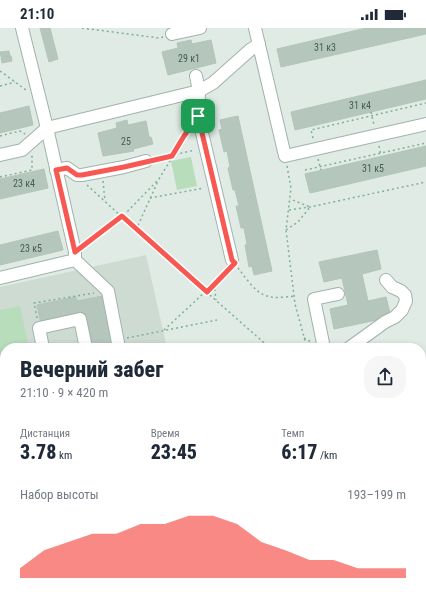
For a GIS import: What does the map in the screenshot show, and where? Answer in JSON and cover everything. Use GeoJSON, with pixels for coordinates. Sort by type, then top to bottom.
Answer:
{"type":"FeatureCollection","features":[{"type":"Feature","properties":{"kind":"street"},"geometry":{"type":"LineString","coordinates":[[22,28],[47,128],[75,256],[108,291],[118,343]]}},
{"type":"Feature","properties":{"kind":"street"},"geometry":{"type":"LineString","coordinates":[[172,34],[200,28]]}},
{"type":"Feature","properties":{"kind":"street"},"geometry":{"type":"LineString","coordinates":[[257,28],[258,44],[285,156],[426,124]]}},
{"type":"Feature","properties":{"kind":"street"},"geometry":{"type":"LineString","coordinates":[[0,155],[22,150],[47,128],[199,91],[213,84],[258,44]]}},
{"type":"Feature","properties":{"kind":"street"},"geometry":{"type":"LineString","coordinates":[[196,76],[199,91],[198,116],[234,262]]}},
{"type":"Feature","properties":{"kind":"street"},"geometry":{"type":"LineString","coordinates":[[56,170],[67,168],[77,175],[102,172],[146,161]]}},
{"type":"Feature","properties":{"kind":"street"},"geometry":{"type":"LineString","coordinates":[[0,278],[75,256]]}},
{"type":"Feature","properties":{"kind":"street"},"geometry":{"type":"LineString","coordinates":[[356,343],[385,322],[395,318],[402,310],[406,301],[405,295],[401,291],[392,287],[386,280]]}},
{"type":"Feature","properties":{"kind":"street"},"geometry":{"type":"LineString","coordinates":[[323,343],[314,299],[338,294]]}},
{"type":"Feature","properties":{"kind":"street"},"geometry":{"type":"LineString","coordinates":[[42,343],[39,328],[80,319],[85,343]]}},
{"type":"Feature","properties":{"kind":"path"},"geometry":{"type":"LineString","coordinates":[[82,28],[158,38],[172,34]]}},
{"type":"Feature","properties":{"kind":"path"},"geometry":{"type":"LineString","coordinates":[[0,71],[39,99]]}},
{"type":"Feature","properties":{"kind":"path"},"geometry":{"type":"LineString","coordinates":[[0,86],[15,82]]}},
{"type":"Feature","properties":{"kind":"path"},"geometry":{"type":"LineString","coordinates":[[316,149],[311,130],[426,103]]}},
{"type":"Feature","properties":{"kind":"path"},"geometry":{"type":"LineString","coordinates":[[371,112],[376,135]]}},
{"type":"Feature","properties":{"kind":"path"},"geometry":{"type":"LineString","coordinates":[[136,230],[159,179],[184,136],[198,116]]}},
{"type":"Feature","properties":{"kind":"path"},"geometry":{"type":"LineString","coordinates":[[305,170],[426,143]]}},
{"type":"Feature","properties":{"kind":"path"},"geometry":{"type":"LineString","coordinates":[[146,161],[206,147]]}},
{"type":"Feature","properties":{"kind":"path"},"geometry":{"type":"LineString","coordinates":[[285,156],[292,188],[286,230],[294,296],[306,343]]}},
{"type":"Feature","properties":{"kind":"path"},"geometry":{"type":"LineString","coordinates":[[102,172],[105,201]]}},
{"type":"Feature","properties":{"kind":"path"},"geometry":{"type":"LineString","coordinates":[[77,175],[136,230],[264,343]]}},
{"type":"Feature","properties":{"kind":"path"},"geometry":{"type":"LineString","coordinates":[[75,256],[122,216],[159,179]]}},
{"type":"Feature","properties":{"kind":"path"},"geometry":{"type":"LineString","coordinates":[[289,210],[310,207],[426,182]]}},
{"type":"Feature","properties":{"kind":"path"},"geometry":{"type":"LineString","coordinates":[[150,198],[215,186]]}},
{"type":"Feature","properties":{"kind":"path"},"geometry":{"type":"LineString","coordinates":[[290,199],[310,207]]}},
{"type":"Feature","properties":{"kind":"path"},"geometry":{"type":"LineString","coordinates":[[286,230],[298,222],[310,207]]}},
{"type":"Feature","properties":{"kind":"path"},"geometry":{"type":"LineString","coordinates":[[163,331],[206,292],[234,262],[254,287],[264,295],[272,297],[294,296]]}},
{"type":"Feature","properties":{"kind":"path"},"geometry":{"type":"LineString","coordinates":[[214,284],[216,300]]}},
{"type":"Feature","properties":{"kind":"path"},"geometry":{"type":"LineString","coordinates":[[39,328],[34,303],[108,291]]}},
{"type":"Feature","properties":{"kind":"path"},"geometry":{"type":"LineString","coordinates":[[121,343],[163,331],[217,320]]}},
{"type":"Feature","properties":{"kind":"shaded area"},"geometry":{"type":"Polygon","coordinates":[[[146,255],[166,343],[0,343],[0,287],[146,255]]]}},
{"type":"Feature","properties":{"kind":"green space"},"geometry":{"type":"Polygon","coordinates":[[[191,157],[197,186],[177,190],[171,161],[191,157]]]}},
{"type":"Feature","properties":{"kind":"green space"},"geometry":{"type":"Polygon","coordinates":[[[20,306],[28,343],[0,343],[0,310],[20,306]]]}},
{"type":"Feature","properties":{"kind":"building"},"geometry":{"type":"Polygon","coordinates":[[[40,28],[50,28],[58,59],[49,62],[40,28]]]}},
{"type":"Feature","properties":{"kind":"building"},"geometry":{"type":"Polygon","coordinates":[[[366,28],[426,28],[426,34],[281,67],[277,49],[366,28]]]}},
{"type":"Feature","properties":{"kind":"building"},"geometry":{"type":"Polygon","coordinates":[[[191,40],[192,44],[211,40],[216,63],[168,75],[162,52],[178,48],[177,43],[191,40]]]}},
{"type":"Feature","properties":{"kind":"building"},"geometry":{"type":"Polygon","coordinates":[[[9,51],[10,56],[1,57],[0,52],[9,51]]]}},
{"type":"Feature","properties":{"kind":"building"},"geometry":{"type":"Polygon","coordinates":[[[11,56],[12,61],[2,63],[1,58],[11,56]]]}},
{"type":"Feature","properties":{"kind":"building"},"geometry":{"type":"Polygon","coordinates":[[[426,80],[426,99],[295,130],[291,112],[426,80]]]}},
{"type":"Feature","properties":{"kind":"building"},"geometry":{"type":"Polygon","coordinates":[[[29,106],[33,125],[0,133],[0,113],[29,106]]]}},
{"type":"Feature","properties":{"kind":"building"},"geometry":{"type":"Polygon","coordinates":[[[238,116],[272,271],[254,275],[252,266],[249,267],[244,228],[241,228],[236,206],[239,206],[235,190],[233,190],[228,168],[230,167],[227,151],[224,152],[219,130],[222,129],[220,120],[238,116]]]}},
{"type":"Feature","properties":{"kind":"building"},"geometry":{"type":"Polygon","coordinates":[[[127,120],[128,125],[146,121],[149,137],[151,137],[153,144],[133,149],[134,151],[103,156],[98,133],[117,128],[116,123],[127,120]]]}},
{"type":"Feature","properties":{"kind":"building"},"geometry":{"type":"Polygon","coordinates":[[[426,146],[426,166],[310,193],[305,174],[426,146]]]}},
{"type":"Feature","properties":{"kind":"building"},"geometry":{"type":"Polygon","coordinates":[[[44,169],[48,188],[0,199],[0,179],[44,169]]]}},
{"type":"Feature","properties":{"kind":"building"},"geometry":{"type":"Polygon","coordinates":[[[58,231],[63,250],[0,265],[0,245],[58,231]]]}},
{"type":"Feature","properties":{"kind":"building"},"geometry":{"type":"Polygon","coordinates":[[[377,250],[381,269],[362,274],[368,301],[386,297],[391,317],[334,329],[330,309],[348,305],[342,278],[324,282],[319,262],[377,250]]]}},
{"type":"Feature","properties":{"kind":"building"},"geometry":{"type":"Polygon","coordinates":[[[103,296],[113,343],[87,343],[82,316],[41,324],[37,305],[76,297],[77,301],[103,296]]]}},
{"type":"Feature","properties":{"kind":"route"},"geometry":{"type":"LineString","coordinates":[[198,116],[232,260],[235,263],[207,292],[122,216],[75,252],[56,170],[67,168],[77,175],[82,175],[172,156],[198,116]]}}]}
